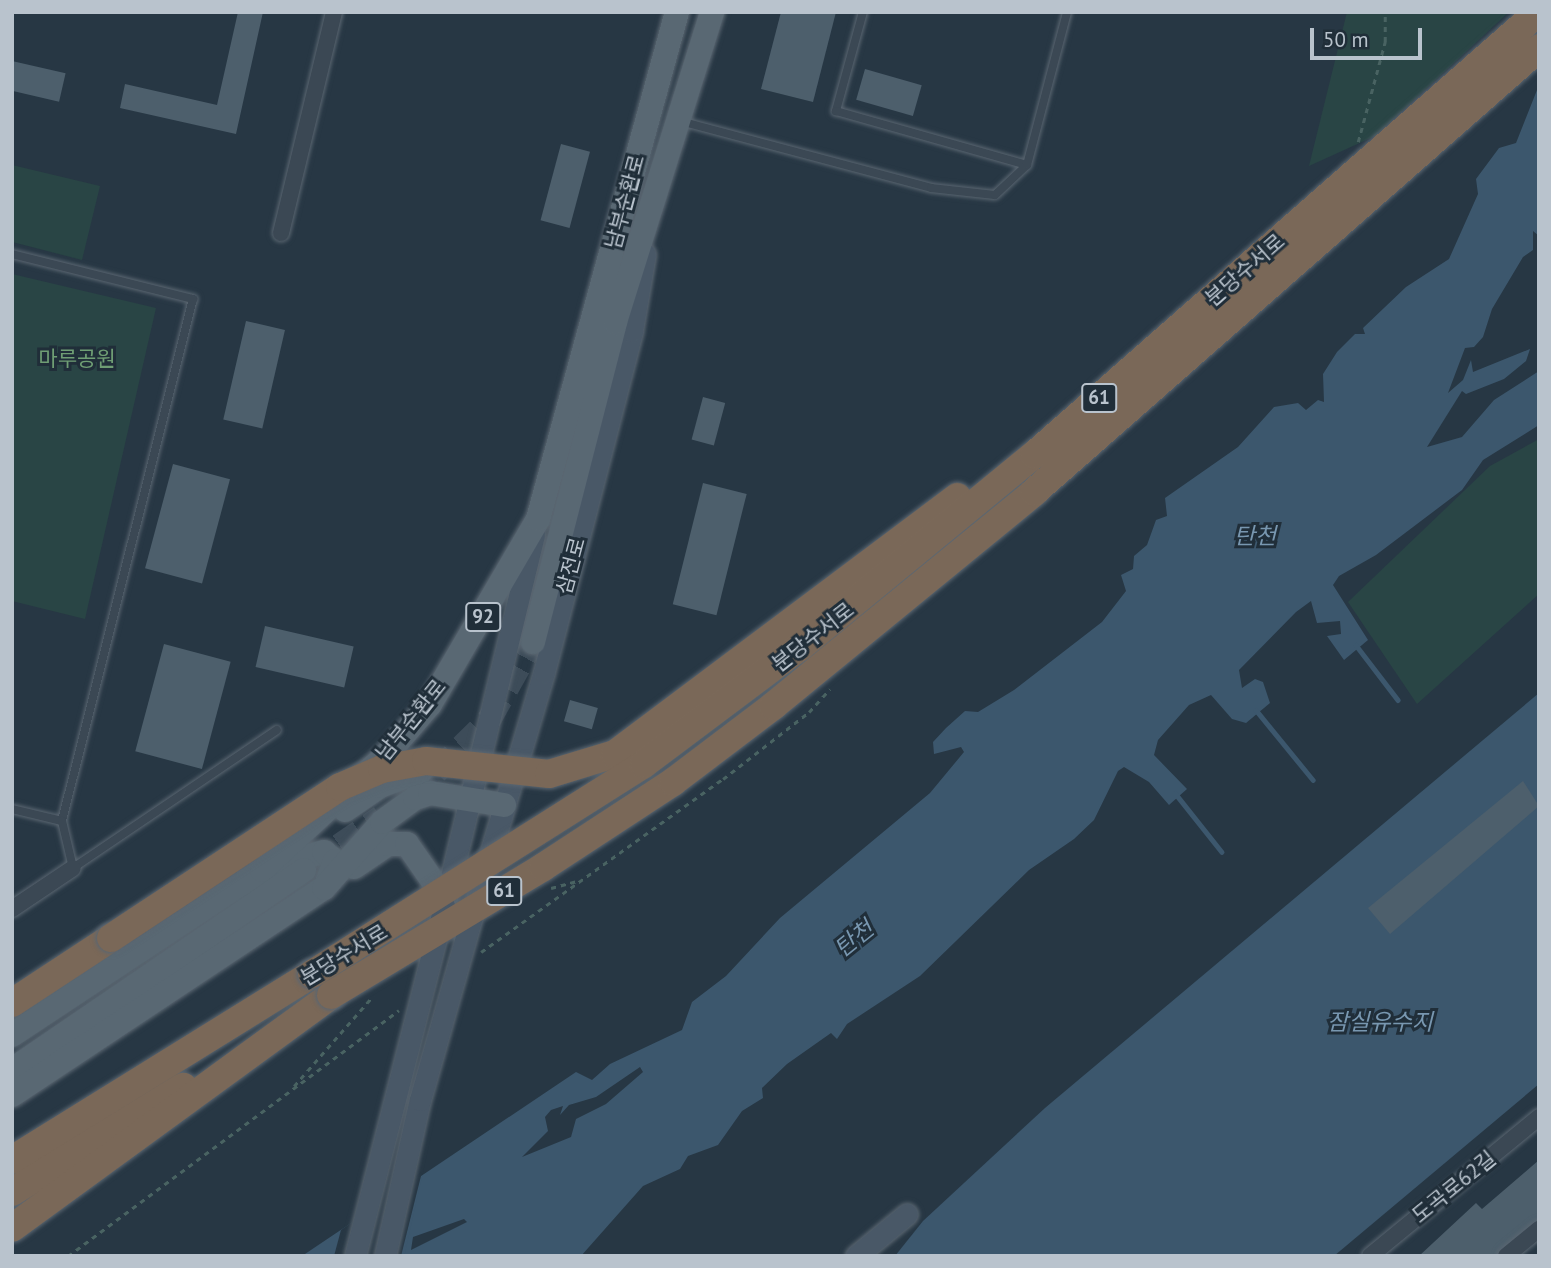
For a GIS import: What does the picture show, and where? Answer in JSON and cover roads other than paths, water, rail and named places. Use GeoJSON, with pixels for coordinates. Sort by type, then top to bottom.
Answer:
{"type":"FeatureCollection","features":[{"type":"Feature","properties":{"kind":"highway","name":"분당수서로"},"geometry":{"type":"LineString","coordinates":[[12,1160],[470,879],[644,764],[851,607],[1034,455],[1538,12]]}},
{"type":"Feature","properties":{"kind":"highway","name":"분당수서로"},"geometry":{"type":"LineString","coordinates":[[12,1192],[543,867],[673,782],[773,706],[1034,492],[1539,48]]}},
{"type":"Feature","properties":{"kind":"highway"},"geometry":{"type":"LineString","coordinates":[[12,1003],[340,787],[382,769],[426,761],[549,774],[615,754],[969,488],[1034,455]]}},
{"type":"Feature","properties":{"kind":"highway"},"geometry":{"type":"LineString","coordinates":[[12,1228],[331,995]]}},
{"type":"Feature","properties":{"kind":"main road","name":"남부순환로"},"geometry":{"type":"LineString","coordinates":[[12,1035],[262,870],[389,752],[430,704],[538,519],[677,12]]}},
{"type":"Feature","properties":{"kind":"main road","name":"남부순환로"},"geometry":{"type":"LineString","coordinates":[[533,642],[615,322],[650,223],[712,12]]}},
{"type":"Feature","properties":{"kind":"main road","name":"삼전로"},"geometry":{"type":"LineString","coordinates":[[385,1256],[420,1100],[512,780],[632,331],[650,223]]}},
{"type":"Feature","properties":{"kind":"main road","name":"삼전로"},"geometry":{"type":"LineString","coordinates":[[355,1256],[478,773],[538,519]]}},
{"type":"Feature","properties":{"kind":"main road"},"geometry":{"type":"LineString","coordinates":[[262,870],[397,778],[426,770],[478,773],[512,780]]}},
{"type":"Feature","properties":{"kind":"main road"},"geometry":{"type":"LineString","coordinates":[[324,888],[382,822],[407,803],[430,793],[504,805]]}},
{"type":"Feature","properties":{"kind":"main road"},"geometry":{"type":"LineString","coordinates":[[12,1095],[399,841],[421,857],[445,903]]}},
{"type":"Feature","properties":{"kind":"main road"},"geometry":{"type":"LineString","coordinates":[[262,870],[324,852],[335,868],[324,888]]}},
{"type":"Feature","properties":{"kind":"main road"},"geometry":{"type":"LineString","coordinates":[[12,1070],[304,870]]}},
{"type":"Feature","properties":{"kind":"main road"},"geometry":{"type":"LineString","coordinates":[[856,1256],[907,1214],[882,1256]]}},
{"type":"Feature","properties":{"kind":"street"},"geometry":{"type":"LineString","coordinates":[[281,233],[334,12]]}},
{"type":"Feature","properties":{"kind":"street"},"geometry":{"type":"LineString","coordinates":[[12,909],[73,868]]}},
{"type":"Feature","properties":{"kind":"street","name":"도곡로62길"},"geometry":{"type":"LineString","coordinates":[[1370,1256],[1539,1117]]}},
{"type":"Feature","properties":{"kind":"street"},"geometry":{"type":"LineString","coordinates":[[1506,1256],[1539,1229]]}},
{"type":"Feature","properties":{"kind":"lane"},"geometry":{"type":"LineString","coordinates":[[863,12],[836,111],[1027,165]]}},
{"type":"Feature","properties":{"kind":"lane"},"geometry":{"type":"LineString","coordinates":[[680,121],[931,188],[995,195],[1027,165],[1067,12]]}},
{"type":"Feature","properties":{"kind":"lane"},"geometry":{"type":"LineString","coordinates":[[12,254],[193,299],[62,821],[73,868],[277,730]]}},
{"type":"Feature","properties":{"kind":"lane"},"geometry":{"type":"LineString","coordinates":[[12,808],[62,821]]}},
{"type":"Feature","properties":{"kind":"water","name":"탄천"},"geometry":{"type":"Polygon","coordinates":[[[1539,85],[1539,236],[1533,231],[1533,250],[1523,257],[1492,309],[1483,337],[1474,347],[1465,348],[1448,393],[1463,380],[1471,360],[1473,372],[1530,349],[1526,361],[1504,379],[1466,394],[1462,391],[1427,447],[1462,437],[1494,400],[1539,371],[1539,425],[1483,460],[1462,490],[1376,555],[1339,576],[1333,585],[1368,640],[1344,660],[1327,636],[1341,634],[1340,621],[1317,623],[1311,601],[1296,612],[1239,670],[1242,688],[1255,679],[1263,682],[1270,703],[1246,723],[1232,719],[1211,695],[1189,705],[1158,740],[1154,755],[1187,789],[1169,805],[1149,782],[1124,767],[1118,771],[1094,820],[1074,839],[1029,870],[920,976],[847,1024],[837,1039],[831,1033],[787,1064],[762,1088],[763,1098],[742,1111],[718,1145],[688,1156],[680,1169],[643,1186],[581,1256],[302,1256],[576,1072],[592,1080],[610,1064],[682,1030],[692,1002],[726,976],[780,918],[930,793],[964,752],[961,747],[934,754],[933,742],[946,728],[965,711],[978,712],[1014,690],[1102,622],[1126,591],[1121,575],[1133,569],[1134,556],[1147,545],[1156,520],[1167,516],[1165,498],[1238,447],[1274,407],[1298,403],[1306,410],[1318,400],[1324,402],[1323,374],[1337,352],[1355,334],[1365,334],[1363,328],[1406,287],[1449,259],[1478,194],[1476,179],[1499,148],[1516,143],[1539,85]],[[640,1067],[596,1097],[569,1105],[560,1115],[563,1106],[551,1110],[545,1117],[548,1131],[522,1157],[571,1137],[576,1119],[606,1104],[643,1072],[640,1067]],[[464,1219],[413,1237],[411,1250],[467,1222],[464,1219]]]}},
{"type":"Feature","properties":{"kind":"water","name":"잠실유수지"},"geometry":{"type":"Polygon","coordinates":[[[1539,693],[1539,1084],[1334,1256],[895,1256],[923,1221],[1045,1108],[1539,693]]]}},
{"type":"Feature","properties":{"kind":"waterway"},"geometry":{"type":"LineString","coordinates":[[1356,645],[1398,700]]}},
{"type":"Feature","properties":{"kind":"waterway"},"geometry":{"type":"LineString","coordinates":[[1256,710],[1313,780]]}},
{"type":"Feature","properties":{"kind":"waterway"},"geometry":{"type":"LineString","coordinates":[[1175,793],[1222,852]]}},
{"type":"Feature","properties":{"kind":"tunnel"},"geometry":{"type":"LineString","coordinates":[[436,772],[489,720],[533,642]]}},
{"type":"Feature","properties":{"kind":"tunnel"},"geometry":{"type":"LineString","coordinates":[[310,866],[381,817]]}},
{"type":"Feature","properties":{"kind":"park label","name":"마루공원"},"geometry":{"type":"Point","coordinates":[77,359]}}]}
